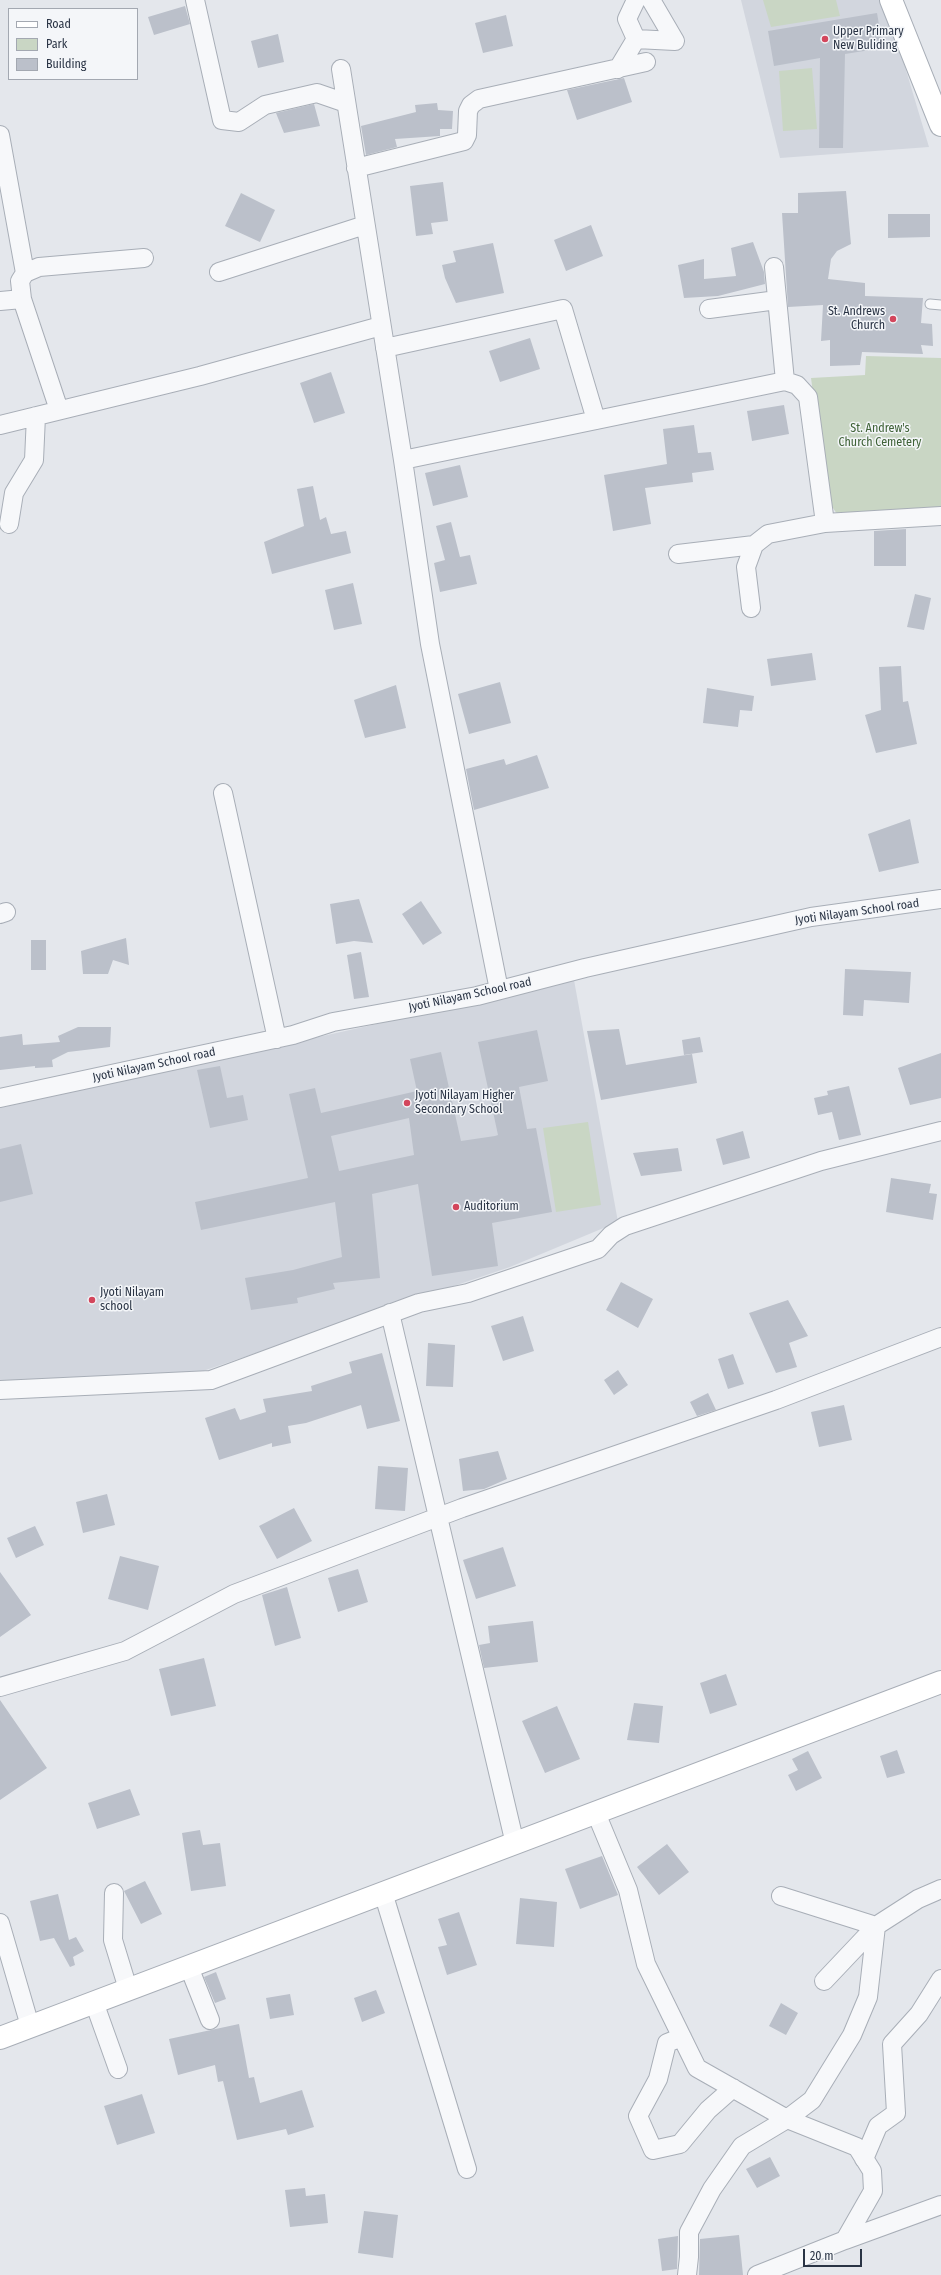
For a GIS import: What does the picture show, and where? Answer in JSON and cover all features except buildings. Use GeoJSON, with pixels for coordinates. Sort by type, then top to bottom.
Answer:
{"type":"FeatureCollection","features":[{"type":"Feature","properties":{"kind":"main road"},"geometry":{"type":"LineString","coordinates":[[891,0],[941,126]]}},
{"type":"Feature","properties":{"kind":"main road"},"geometry":{"type":"LineString","coordinates":[[0,2038],[941,1682]]}},
{"type":"Feature","properties":{"kind":"street"},"geometry":{"type":"LineString","coordinates":[[195,0],[222,120],[239,122],[265,105],[317,93],[346,103]]}},
{"type":"Feature","properties":{"kind":"street"},"geometry":{"type":"LineString","coordinates":[[636,0],[627,19],[636,39]]}},
{"type":"Feature","properties":{"kind":"street"},"geometry":{"type":"LineString","coordinates":[[636,39],[675,41],[650,0]]}},
{"type":"Feature","properties":{"kind":"street"},"geometry":{"type":"LineString","coordinates":[[618,69],[636,39]]}},
{"type":"Feature","properties":{"kind":"street"},"geometry":{"type":"LineString","coordinates":[[356,168],[464,141],[467,135],[468,111],[471,105],[479,99],[646,62]]}},
{"type":"Feature","properties":{"kind":"street"},"geometry":{"type":"LineString","coordinates":[[341,69],[403,460],[430,644],[499,990]]}},
{"type":"Feature","properties":{"kind":"street"},"geometry":{"type":"LineString","coordinates":[[0,135],[25,273]]}},
{"type":"Feature","properties":{"kind":"street"},"geometry":{"type":"LineString","coordinates":[[219,272],[365,225]]}},
{"type":"Feature","properties":{"kind":"street"},"geometry":{"type":"LineString","coordinates":[[59,410],[22,299],[20,281],[25,273],[39,267],[144,258]]}},
{"type":"Feature","properties":{"kind":"street"},"geometry":{"type":"LineString","coordinates":[[774,267],[785,381]]}},
{"type":"Feature","properties":{"kind":"street"},"geometry":{"type":"LineString","coordinates":[[0,301],[22,299]]}},
{"type":"Feature","properties":{"kind":"street"},"geometry":{"type":"LineString","coordinates":[[710,309],[777,300]]}},
{"type":"Feature","properties":{"kind":"street"},"geometry":{"type":"LineString","coordinates":[[385,348],[563,309],[596,420]]}},
{"type":"Feature","properties":{"kind":"street"},"geometry":{"type":"LineString","coordinates":[[0,424],[200,376],[381,326]]}},
{"type":"Feature","properties":{"kind":"street"},"geometry":{"type":"LineString","coordinates":[[403,460],[785,381],[797,385],[808,397],[826,523]]}},
{"type":"Feature","properties":{"kind":"street"},"geometry":{"type":"LineString","coordinates":[[9,524],[14,493],[34,460],[36,416]]}},
{"type":"Feature","properties":{"kind":"street"},"geometry":{"type":"LineString","coordinates":[[678,554],[754,545],[768,534],[826,523],[941,516]]}},
{"type":"Feature","properties":{"kind":"street"},"geometry":{"type":"LineString","coordinates":[[751,608],[746,567],[754,545]]}},
{"type":"Feature","properties":{"kind":"street"},"geometry":{"type":"LineString","coordinates":[[222,793],[277,1039]]}},
{"type":"Feature","properties":{"kind":"street","name":"Jyoti Nilayam School road"},"geometry":{"type":"LineString","coordinates":[[0,1098],[277,1039],[334,1022],[499,990],[586,968],[811,917],[941,899]]}},
{"type":"Feature","properties":{"kind":"street"},"geometry":{"type":"LineString","coordinates":[[0,1390],[211,1380],[419,1304],[468,1293],[598,1249],[611,1235],[625,1226],[821,1161],[941,1131]]}},
{"type":"Feature","properties":{"kind":"street"},"geometry":{"type":"LineString","coordinates":[[390,1314],[515,1844]]}},
{"type":"Feature","properties":{"kind":"street"},"geometry":{"type":"LineString","coordinates":[[0,1687],[125,1651],[234,1594],[437,1518],[776,1400],[941,1337]]}},
{"type":"Feature","properties":{"kind":"street"},"geometry":{"type":"LineString","coordinates":[[596,1813],[628,1890],[646,1964],[697,2068],[788,2119],[857,2147],[872,2170],[873,2191],[845,2240]]}},
{"type":"Feature","properties":{"kind":"street"},"geometry":{"type":"LineString","coordinates":[[824,1981],[876,1926],[918,1899],[941,1889]]}},
{"type":"Feature","properties":{"kind":"street"},"geometry":{"type":"LineString","coordinates":[[114,1893],[113,1940],[128,1989]]}},
{"type":"Feature","properties":{"kind":"street"},"geometry":{"type":"LineString","coordinates":[[385,1893],[387,1907],[467,2169]]}},
{"type":"Feature","properties":{"kind":"street"},"geometry":{"type":"LineString","coordinates":[[781,1896],[876,1926]]}},
{"type":"Feature","properties":{"kind":"street"},"geometry":{"type":"LineString","coordinates":[[0,1923],[30,2026]]}},
{"type":"Feature","properties":{"kind":"street"},"geometry":{"type":"LineString","coordinates":[[687,2275],[690,2257],[689,2232],[712,2189],[742,2146],[788,2119],[812,2100],[852,2035],[868,1997],[876,1926]]}},
{"type":"Feature","properties":{"kind":"street"},"geometry":{"type":"LineString","coordinates":[[188,1967],[210,2020]]}},
{"type":"Feature","properties":{"kind":"street"},"geometry":{"type":"LineString","coordinates":[[864,2159],[878,2126],[896,2113],[892,2044],[919,2014],[941,1979]]}},
{"type":"Feature","properties":{"kind":"street"},"geometry":{"type":"LineString","coordinates":[[94,2002],[118,2069]]}},
{"type":"Feature","properties":{"kind":"street"},"geometry":{"type":"LineString","coordinates":[[682,2037],[667,2043],[658,2079],[638,2116],[653,2150],[680,2144],[708,2110],[733,2088]]}},
{"type":"Feature","properties":{"kind":"street"},"geometry":{"type":"LineString","coordinates":[[757,2275],[845,2240],[941,2205]]}},
{"type":"Feature","properties":{"kind":"lane"},"geometry":{"type":"LineString","coordinates":[[930,304],[941,305]]}},
{"type":"Feature","properties":{"kind":"shaded area"},"geometry":{"type":"Polygon","coordinates":[[[741,0],[885,0],[929,147],[780,158],[741,0]]]}},
{"type":"Feature","properties":{"kind":"shaded area"},"geometry":{"type":"Polygon","coordinates":[[[574,980],[618,1222],[510,1267],[200,1372],[0,1381],[0,1108],[574,980]]]}},
{"type":"Feature","properties":{"kind":"green space"},"geometry":{"type":"Polygon","coordinates":[[[763,0],[836,0],[840,16],[771,27],[763,0]]]}},
{"type":"Feature","properties":{"kind":"green space"},"geometry":{"type":"Polygon","coordinates":[[[812,68],[817,129],[783,131],[779,71],[812,68]]]}},
{"type":"Feature","properties":{"kind":"green space","name":"St. Andrew's Church Cemetery"},"geometry":{"type":"Polygon","coordinates":[[[866,356],[941,358],[941,509],[837,514],[827,499],[811,378],[865,375],[866,356]]]}},
{"type":"Feature","properties":{"kind":"green space"},"geometry":{"type":"Polygon","coordinates":[[[588,1122],[601,1205],[556,1212],[543,1128],[588,1122]]]}},
{"type":"Feature","properties":{"kind":"place","name":"Upper Primary New Buliding"},"geometry":{"type":"Point","coordinates":[825,39]}},
{"type":"Feature","properties":{"kind":"place","name":"St. Andrews Church"},"geometry":{"type":"Point","coordinates":[893,319]}},
{"type":"Feature","properties":{"kind":"place","name":"Jyoti Nilayam Higher Secondary School"},"geometry":{"type":"Point","coordinates":[407,1103]}},
{"type":"Feature","properties":{"kind":"place","name":"Auditorium"},"geometry":{"type":"Point","coordinates":[456,1207]}},
{"type":"Feature","properties":{"kind":"place","name":"Jyoti Nilayam school"},"geometry":{"type":"Point","coordinates":[92,1300]}}]}
